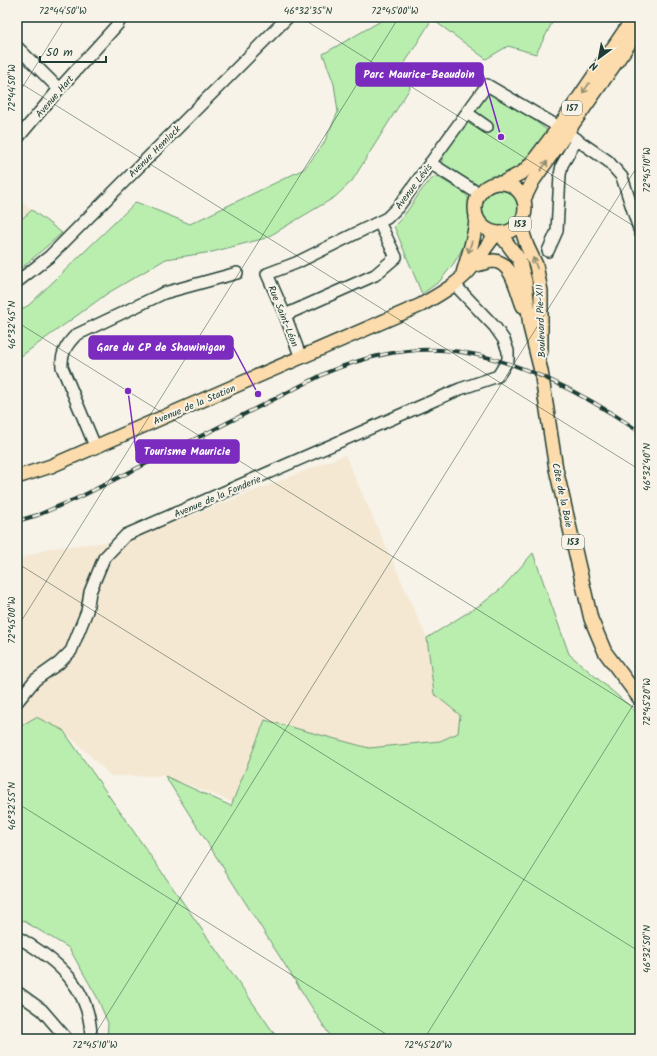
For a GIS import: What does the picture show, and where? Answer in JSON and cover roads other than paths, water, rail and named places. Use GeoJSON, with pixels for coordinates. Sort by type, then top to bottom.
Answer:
{"type":"FeatureCollection","features":[{"type":"Feature","properties":{"kind":"main road","name":"157"},"geometry":{"type":"LineString","coordinates":[[524,199],[534,181],[568,133],[637,25]]}},
{"type":"Feature","properties":{"kind":"main road","name":"157"},"geometry":{"type":"LineString","coordinates":[[502,183],[523,172],[568,133]]}},
{"type":"Feature","properties":{"kind":"main road"},"geometry":{"type":"LineString","coordinates":[[458,281],[474,232],[476,216],[475,204],[479,194],[489,185],[502,183],[513,186],[522,194],[524,199]]}},
{"type":"Feature","properties":{"kind":"main road","name":"153"},"geometry":{"type":"LineString","coordinates":[[476,216],[484,228],[490,232],[499,234],[512,231],[520,224],[524,216],[526,208],[524,199]]}},
{"type":"Feature","properties":{"kind":"main road","name":"Boulevard Pie-XII"},"geometry":{"type":"LineString","coordinates":[[520,224],[527,246],[536,265],[541,292],[541,371]]}},
{"type":"Feature","properties":{"kind":"main road","name":"Boulevard Pie-XII"},"geometry":{"type":"LineString","coordinates":[[499,234],[510,245],[519,259],[525,281],[530,327],[541,371]]}},
{"type":"Feature","properties":{"kind":"main road","name":"Avenue de la Station"},"geometry":{"type":"LineString","coordinates":[[17,477],[51,466],[421,305],[458,281],[473,266],[486,245],[499,234]]}},
{"type":"Feature","properties":{"kind":"main road"},"geometry":{"type":"LineString","coordinates":[[473,266],[495,261],[505,266],[511,275],[530,327]]}},
{"type":"Feature","properties":{"kind":"main road","name":"Côte de la Baie"},"geometry":{"type":"LineString","coordinates":[[541,371],[556,469],[591,619],[605,652],[640,699]]}},
{"type":"Feature","properties":{"kind":"street","name":"Avenue Hart"},"geometry":{"type":"LineString","coordinates":[[17,139],[59,89],[117,26],[122,17]]}},
{"type":"Feature","properties":{"kind":"street","name":"Avenue Hemlock"},"geometry":{"type":"LineString","coordinates":[[17,282],[50,256],[288,17]]}},
{"type":"Feature","properties":{"kind":"street"},"geometry":{"type":"LineString","coordinates":[[17,48],[59,89]]}},
{"type":"Feature","properties":{"kind":"street","name":"Avenue Lévis"},"geometry":{"type":"LineString","coordinates":[[267,274],[296,263],[387,218],[399,206],[487,85],[568,133]]}},
{"type":"Feature","properties":{"kind":"street"},"geometry":{"type":"LineString","coordinates":[[467,113],[487,127]]}},
{"type":"Feature","properties":{"kind":"street"},"geometry":{"type":"LineString","coordinates":[[548,251],[558,231],[560,175],[568,133],[608,161],[622,177],[640,232]]}},
{"type":"Feature","properties":{"kind":"street"},"geometry":{"type":"LineString","coordinates":[[430,163],[479,194]]}},
{"type":"Feature","properties":{"kind":"street"},"geometry":{"type":"LineString","coordinates":[[285,314],[374,275],[396,257],[380,222]]}},
{"type":"Feature","properties":{"kind":"street"},"geometry":{"type":"LineString","coordinates":[[95,446],[62,368],[61,359],[68,343],[76,336],[164,293],[237,273]]}},
{"type":"Feature","properties":{"kind":"street","name":"Rue Saint-Léon"},"geometry":{"type":"LineString","coordinates":[[267,274],[285,314],[301,358]]}},
{"type":"Feature","properties":{"kind":"street","name":"Avenue de la Fonderie"},"geometry":{"type":"LineString","coordinates":[[17,702],[35,680],[59,663],[71,652],[87,611],[90,592],[104,558],[126,535],[460,389],[498,376],[508,360],[508,351],[504,340],[458,281]]}},
{"type":"Feature","properties":{"kind":"street"},"geometry":{"type":"LineString","coordinates":[[17,937],[37,948],[67,973],[85,1002],[91,1029],[91,1039]]}},
{"type":"Feature","properties":{"kind":"street"},"geometry":{"type":"LineString","coordinates":[[17,992],[42,1010],[67,1039]]}},
{"type":"Feature","properties":{"kind":"railway"},"geometry":{"type":"LineString","coordinates":[[17,521],[38,515],[80,497],[328,372],[355,362],[397,352],[411,350],[440,350],[466,353],[519,367],[571,390],[640,432]]}},
{"type":"Feature","properties":{"kind":"place","name":"Parc Maurice-Beaudoin"},"geometry":{"type":"Point","coordinates":[501,137]}},
{"type":"Feature","properties":{"kind":"place","name":"Tourisme Mauricie"},"geometry":{"type":"Point","coordinates":[128,391]}},
{"type":"Feature","properties":{"kind":"place","name":"Gare du CP de Shawinigan"},"geometry":{"type":"Point","coordinates":[258,394]}}]}
